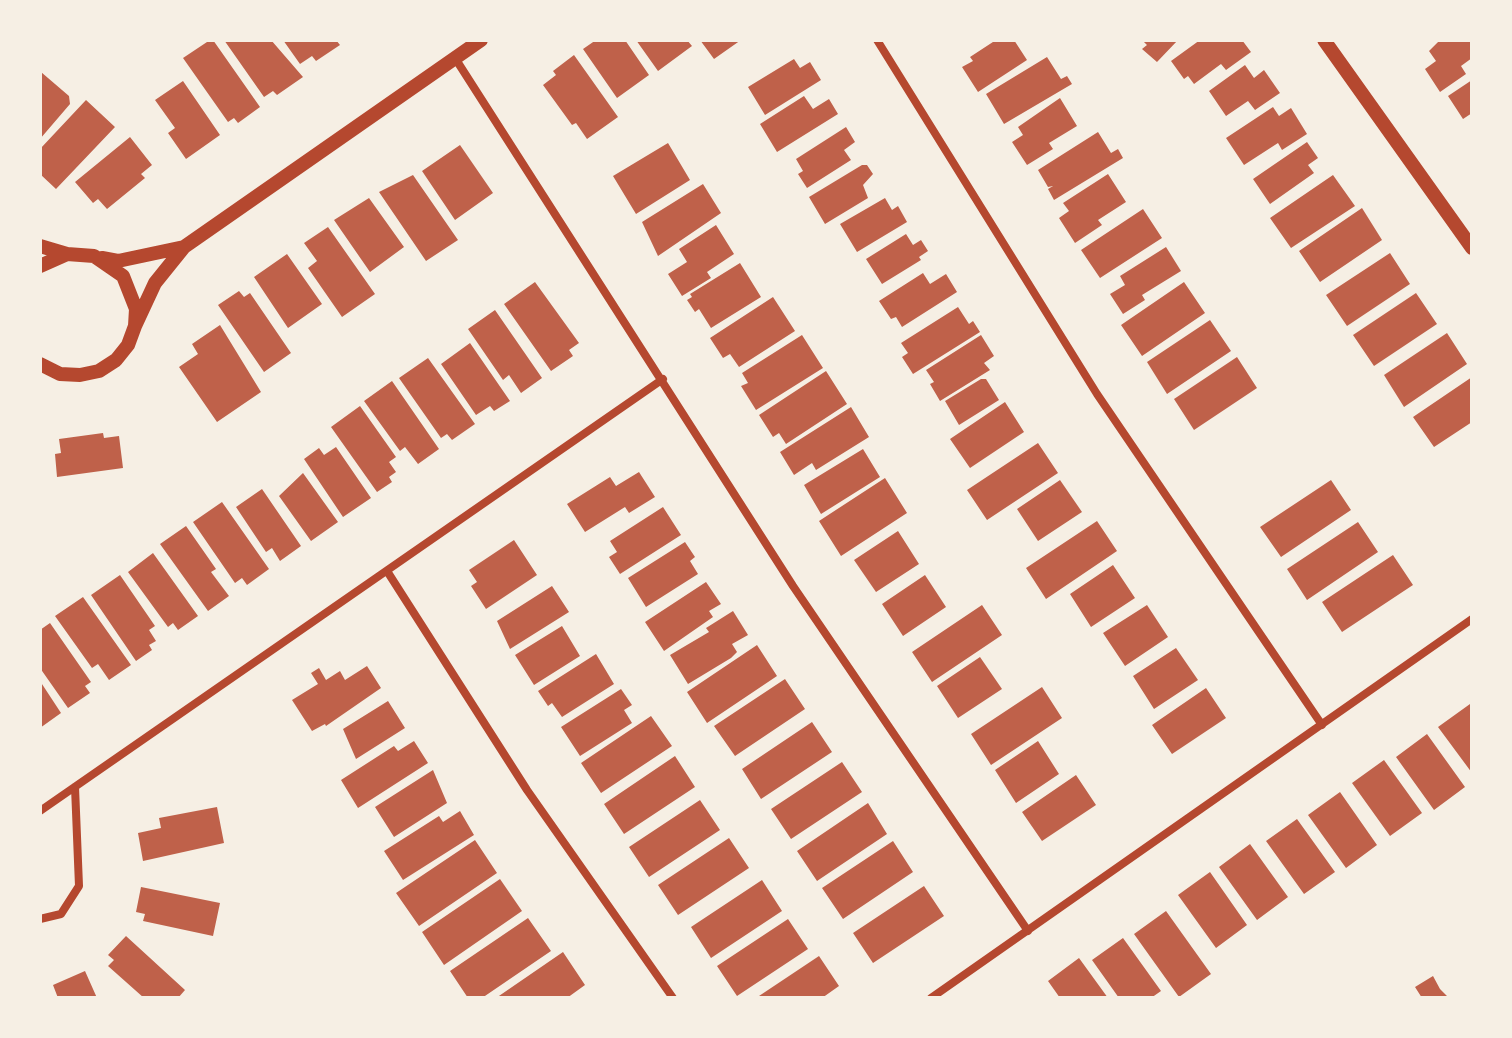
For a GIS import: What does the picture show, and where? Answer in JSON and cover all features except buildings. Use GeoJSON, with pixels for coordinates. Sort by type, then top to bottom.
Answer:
{"type":"FeatureCollection","features":[{"type":"Feature","properties":{"kind":"street"},"geometry":{"type":"LineString","coordinates":[[40,373],[80,375],[99,371],[116,360],[128,345],[155,283],[184,247],[481,40]]}},
{"type":"Feature","properties":{"kind":"street"},"geometry":{"type":"LineString","coordinates":[[877,40],[1097,394],[1322,725]]}},
{"type":"Feature","properties":{"kind":"street"},"geometry":{"type":"LineString","coordinates":[[1324,40],[1472,248]]}},
{"type":"Feature","properties":{"kind":"street"},"geometry":{"type":"LineString","coordinates":[[455,58],[793,586],[1028,931]]}},
{"type":"Feature","properties":{"kind":"street"},"geometry":{"type":"LineString","coordinates":[[40,246],[67,254],[118,261],[184,247]]}},
{"type":"Feature","properties":{"kind":"street"},"geometry":{"type":"LineString","coordinates":[[40,266],[67,254]]}},
{"type":"Feature","properties":{"kind":"street"},"geometry":{"type":"LineString","coordinates":[[94,256],[116,270],[132,291],[135,326]]}},
{"type":"Feature","properties":{"kind":"street"},"geometry":{"type":"LineString","coordinates":[[40,364],[60,374]]}},
{"type":"Feature","properties":{"kind":"street"},"geometry":{"type":"LineString","coordinates":[[40,811],[663,379]]}},
{"type":"Feature","properties":{"kind":"street"},"geometry":{"type":"LineString","coordinates":[[387,571],[527,790],[673,998]]}},
{"type":"Feature","properties":{"kind":"street"},"geometry":{"type":"LineString","coordinates":[[931,998],[1472,619]]}},
{"type":"Feature","properties":{"kind":"street"},"geometry":{"type":"LineString","coordinates":[[40,919],[61,914],[79,886],[75,787]]}}]}
